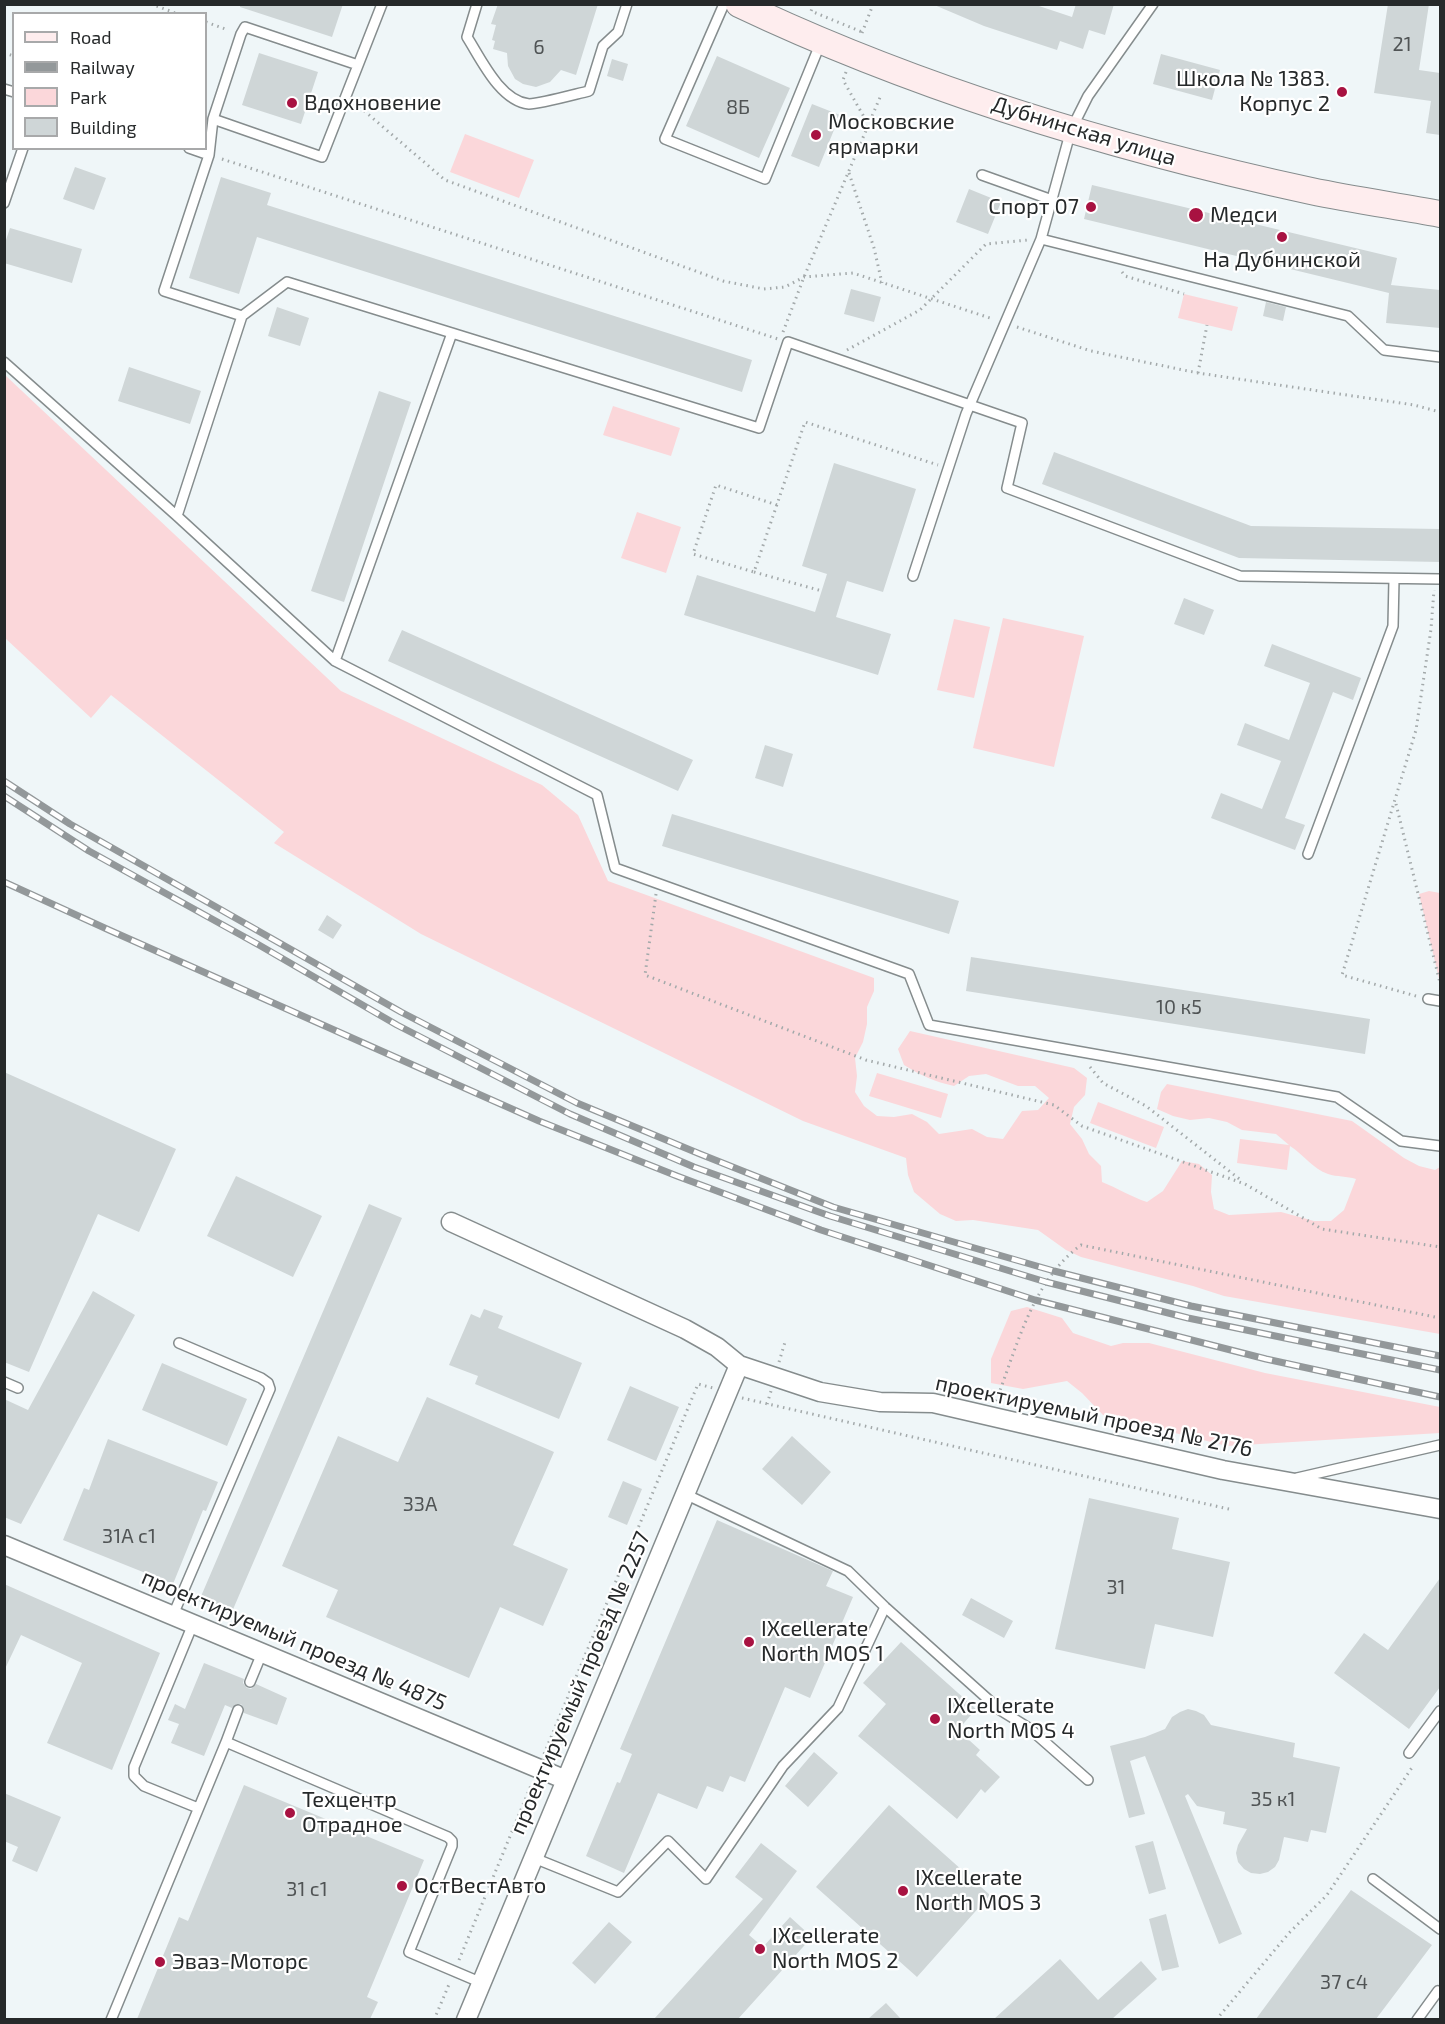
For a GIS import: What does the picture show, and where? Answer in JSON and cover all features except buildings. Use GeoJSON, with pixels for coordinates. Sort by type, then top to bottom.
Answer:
{"type":"FeatureCollection","features":[{"type":"Feature","properties":{"kind":"main road","name":"Дубнинская улица"},"geometry":{"type":"LineString","coordinates":[[740,4],[822,41],[944,87],[1071,130],[1194,164],[1313,192],[1440,214]]}},
{"type":"Feature","properties":{"kind":"street"},"geometry":{"type":"LineString","coordinates":[[451,1222],[685,1329],[717,1347],[739,1365]]}},
{"type":"Feature","properties":{"kind":"street","name":"проектируемый проезд № 2257"},"geometry":{"type":"LineString","coordinates":[[466,2019],[739,1365]]}},
{"type":"Feature","properties":{"kind":"street","name":"проектируемый проезд № 2176"},"geometry":{"type":"LineString","coordinates":[[739,1365],[820,1392],[880,1402],[933,1403],[1223,1470],[1440,1509]]}},
{"type":"Feature","properties":{"kind":"street","name":"проектируемый проезд № 4875"},"geometry":{"type":"LineString","coordinates":[[4,1545],[566,1780]]}},
{"type":"Feature","properties":{"kind":"lane"},"geometry":{"type":"LineString","coordinates":[[213,119],[322,158],[382,4]]}},
{"type":"Feature","properties":{"kind":"lane"},"geometry":{"type":"LineString","coordinates":[[477,4],[467,37],[495,81],[511,98],[530,104],[589,91],[603,45],[618,32],[627,4]]}},
{"type":"Feature","properties":{"kind":"lane"},"geometry":{"type":"LineString","coordinates":[[724,4],[665,139],[765,179],[822,41]]}},
{"type":"Feature","properties":{"kind":"lane"},"geometry":{"type":"LineString","coordinates":[[913,576],[970,405],[1041,239],[1071,130],[1088,96],[1153,4]]}},
{"type":"Feature","properties":{"kind":"lane"},"geometry":{"type":"LineString","coordinates":[[242,316],[165,291],[209,155],[213,119],[245,27],[358,65]]}},
{"type":"Feature","properties":{"kind":"lane"},"geometry":{"type":"LineString","coordinates":[[4,202],[22,150]]}},
{"type":"Feature","properties":{"kind":"lane"},"geometry":{"type":"LineString","coordinates":[[195,150],[209,155]]}},
{"type":"Feature","properties":{"kind":"lane"},"geometry":{"type":"LineString","coordinates":[[982,175],[1052,200]]}},
{"type":"Feature","properties":{"kind":"lane"},"geometry":{"type":"LineString","coordinates":[[1041,239],[1348,316],[1384,350],[1440,357]]}},
{"type":"Feature","properties":{"kind":"lane"},"geometry":{"type":"LineString","coordinates":[[177,516],[242,316],[287,282],[759,428],[788,342],[1022,423],[1007,488],[1240,576],[1438,579]]}},
{"type":"Feature","properties":{"kind":"lane"},"geometry":{"type":"LineString","coordinates":[[335,661],[452,333]]}},
{"type":"Feature","properties":{"kind":"lane"},"geometry":{"type":"LineString","coordinates":[[4,362],[335,661],[597,795],[615,868],[909,974],[929,1025],[1338,1098],[1401,1141],[1440,1146]]}},
{"type":"Feature","properties":{"kind":"lane"},"geometry":{"type":"LineString","coordinates":[[1308,854],[1393,626],[1394,579]]}},
{"type":"Feature","properties":{"kind":"lane"},"geometry":{"type":"LineString","coordinates":[[1428,999],[1440,1000]]}},
{"type":"Feature","properties":{"kind":"lane"},"geometry":{"type":"LineString","coordinates":[[173,1615],[270,1389],[268,1383],[261,1378],[179,1343]]}},
{"type":"Feature","properties":{"kind":"lane"},"geometry":{"type":"LineString","coordinates":[[4,1382],[18,1388]]}},
{"type":"Feature","properties":{"kind":"lane"},"geometry":{"type":"LineString","coordinates":[[1285,1481],[1440,1445]]}},
{"type":"Feature","properties":{"kind":"lane"},"geometry":{"type":"LineString","coordinates":[[686,1494],[848,1571],[1000,1710],[1029,1728],[1088,1780]]}},
{"type":"Feature","properties":{"kind":"lane"},"geometry":{"type":"LineString","coordinates":[[534,1858],[618,1892],[668,1841],[706,1880],[783,1766],[838,1708],[885,1607]]}},
{"type":"Feature","properties":{"kind":"lane"},"geometry":{"type":"LineString","coordinates":[[193,1624],[134,1767],[134,1776],[144,1786],[198,1808]]}},
{"type":"Feature","properties":{"kind":"lane"},"geometry":{"type":"LineString","coordinates":[[250,1682],[262,1653]]}},
{"type":"Feature","properties":{"kind":"lane"},"geometry":{"type":"LineString","coordinates":[[111,2019],[238,1710]]}},
{"type":"Feature","properties":{"kind":"lane"},"geometry":{"type":"LineString","coordinates":[[1409,1753],[1440,1711]]}},
{"type":"Feature","properties":{"kind":"lane"},"geometry":{"type":"LineString","coordinates":[[226,1742],[448,1837],[452,1841],[452,1846],[409,1952],[482,1983]]}},
{"type":"Feature","properties":{"kind":"lane"},"geometry":{"type":"LineString","coordinates":[[1373,1879],[1440,1929]]}},
{"type":"Feature","properties":{"kind":"lane"},"geometry":{"type":"LineString","coordinates":[[1417,2019],[1440,1990]]}},
{"type":"Feature","properties":{"kind":"path"},"geometry":{"type":"LineString","coordinates":[[151,4],[173,12]]}},
{"type":"Feature","properties":{"kind":"path"},"geometry":{"type":"LineString","coordinates":[[814,4],[811,12],[862,34],[872,7]]}},
{"type":"Feature","properties":{"kind":"path"},"geometry":{"type":"LineString","coordinates":[[207,22],[242,34]]}},
{"type":"Feature","properties":{"kind":"path"},"geometry":{"type":"LineString","coordinates":[[843,80],[868,125]]}},
{"type":"Feature","properties":{"kind":"path"},"geometry":{"type":"LineString","coordinates":[[346,95],[445,180],[723,281],[764,289],[785,287],[804,277],[853,273],[1091,351],[1198,373],[1414,405],[1440,412]]}},
{"type":"Feature","properties":{"kind":"path"},"geometry":{"type":"LineString","coordinates":[[209,155],[780,339],[881,95]]}},
{"type":"Feature","properties":{"kind":"path"},"geometry":{"type":"LineString","coordinates":[[848,172],[874,248],[882,283]]}},
{"type":"Feature","properties":{"kind":"path"},"geometry":{"type":"LineString","coordinates":[[832,357],[920,310],[986,244],[1041,239]]}},
{"type":"Feature","properties":{"kind":"path"},"geometry":{"type":"LineString","coordinates":[[1198,373],[1208,325]]}},
{"type":"Feature","properties":{"kind":"path"},"geometry":{"type":"LineString","coordinates":[[754,572],[805,422],[948,469]]}},
{"type":"Feature","properties":{"kind":"path"},"geometry":{"type":"LineString","coordinates":[[777,505],[716,485],[693,554],[822,591]]}},
{"type":"Feature","properties":{"kind":"path"},"geometry":{"type":"LineString","coordinates":[[1428,999],[1342,975],[1416,730],[1438,579]]}},
{"type":"Feature","properties":{"kind":"path"},"geometry":{"type":"LineString","coordinates":[[1396,802],[1440,983]]}},
{"type":"Feature","properties":{"kind":"path"},"geometry":{"type":"LineString","coordinates":[[658,884],[645,975],[866,1060],[1054,1105],[1082,1126],[1245,1184]]}},
{"type":"Feature","properties":{"kind":"path"},"geometry":{"type":"LineString","coordinates":[[1087,1053],[1090,1069],[1103,1083],[1146,1106],[1245,1184],[1322,1229],[1440,1247]]}},
{"type":"Feature","properties":{"kind":"path"},"geometry":{"type":"LineString","coordinates":[[990,1418],[1035,1300],[1065,1257],[1081,1245],[1440,1318]]}},
{"type":"Feature","properties":{"kind":"path"},"geometry":{"type":"LineString","coordinates":[[434,2019],[698,1384],[750,1400],[1233,1510]]}},
{"type":"Feature","properties":{"kind":"path"},"geometry":{"type":"LineString","coordinates":[[1216,2019],[1288,1932],[1327,1895],[1416,1761]]}},
{"type":"Feature","properties":{"kind":"green space"},"geometry":{"type":"Polygon","coordinates":[[[465,134],[534,160],[519,198],[450,172],[465,134]]]}},
{"type":"Feature","properties":{"kind":"green space"},"geometry":{"type":"Polygon","coordinates":[[[1184,294],[1238,307],[1232,331],[1178,318],[1184,294]]]}},
{"type":"Feature","properties":{"kind":"green space"},"geometry":{"type":"Polygon","coordinates":[[[5,375],[341,691],[542,785],[578,815],[608,881],[874,978],[874,991],[867,1007],[867,1024],[863,1042],[855,1058],[857,1076],[855,1092],[864,1106],[877,1116],[894,1117],[912,1114],[927,1122],[939,1134],[972,1129],[987,1137],[1003,1139],[1022,1111],[1038,1110],[1049,1098],[1035,1086],[1018,1086],[986,1074],[969,1076],[954,1086],[922,1075],[904,1065],[898,1049],[910,1031],[1074,1068],[1087,1078],[1085,1095],[1074,1107],[1070,1124],[1082,1139],[1089,1154],[1101,1166],[1102,1182],[1147,1202],[1163,1191],[1182,1161],[1199,1164],[1212,1175],[1211,1192],[1214,1209],[1229,1215],[1281,1212],[1314,1221],[1331,1221],[1344,1210],[1356,1179],[1323,1172],[1290,1146],[1287,1170],[1237,1163],[1240,1139],[1289,1145],[1276,1134],[1242,1130],[1227,1122],[1209,1118],[1190,1120],[1157,1109],[1161,1092],[1167,1084],[1352,1121],[1419,1166],[1435,1170],[1440,1167],[1440,1334],[1224,1296],[1081,1257],[1066,1250],[1038,1230],[973,1220],[956,1221],[940,1214],[914,1192],[908,1175],[906,1158],[803,1121],[421,934],[274,843],[284,832],[111,695],[91,718],[5,638],[5,375]]]}},
{"type":"Feature","properties":{"kind":"green space"},"geometry":{"type":"Polygon","coordinates":[[[613,406],[680,428],[671,456],[603,435],[613,406]]]}},
{"type":"Feature","properties":{"kind":"green space"},"geometry":{"type":"Polygon","coordinates":[[[637,512],[681,527],[666,573],[621,558],[637,512]]]}},
{"type":"Feature","properties":{"kind":"green space"},"geometry":{"type":"Polygon","coordinates":[[[1003,618],[1084,636],[1054,767],[973,748],[1003,618]]]}},
{"type":"Feature","properties":{"kind":"green space"},"geometry":{"type":"Polygon","coordinates":[[[954,619],[990,627],[974,698],[937,690],[954,619]]]}},
{"type":"Feature","properties":{"kind":"green space"},"geometry":{"type":"Polygon","coordinates":[[[1429,891],[1440,893],[1440,983],[1419,894],[1429,891]]]}},
{"type":"Feature","properties":{"kind":"green space"},"geometry":{"type":"Polygon","coordinates":[[[877,1073],[948,1094],[941,1118],[869,1096],[877,1073]]]}},
{"type":"Feature","properties":{"kind":"green space"},"geometry":{"type":"Polygon","coordinates":[[[1098,1102],[1164,1127],[1156,1148],[1090,1123],[1098,1102]]]}},
{"type":"Feature","properties":{"kind":"green space"},"geometry":{"type":"Polygon","coordinates":[[[1027,1307],[1062,1318],[1073,1333],[1111,1346],[1123,1343],[1149,1343],[1265,1373],[1440,1407],[1440,1433],[1227,1446],[1103,1415],[1067,1381],[1023,1389],[991,1383],[991,1359],[1011,1311],[1027,1307]]]}},
{"type":"Feature","properties":{"kind":"railway"},"geometry":{"type":"LineString","coordinates":[[4,781],[70,824],[401,1012],[577,1103],[700,1154],[833,1207],[1054,1271],[1191,1306],[1440,1356]]}},
{"type":"Feature","properties":{"kind":"railway"},"geometry":{"type":"LineString","coordinates":[[4,796],[89,851],[397,1025],[570,1114],[694,1167],[830,1216],[1046,1282],[1188,1318],[1440,1370]]}},
{"type":"Feature","properties":{"kind":"railway"},"geometry":{"type":"LineString","coordinates":[[4,882],[539,1121],[821,1230],[1035,1300],[1266,1359],[1440,1397]]}},
{"type":"Feature","properties":{"kind":"place","name":"Школа № 1383. Корпус 2"},"geometry":{"type":"Point","coordinates":[1342,92]}},
{"type":"Feature","properties":{"kind":"place","name":"Вдохновение"},"geometry":{"type":"Point","coordinates":[292,103]}},
{"type":"Feature","properties":{"kind":"place","name":"Московские ярмарки"},"geometry":{"type":"Point","coordinates":[816,135]}},
{"type":"Feature","properties":{"kind":"place","name":"Спорт 07"},"geometry":{"type":"Point","coordinates":[1091,207]}},
{"type":"Feature","properties":{"kind":"place","name":"Медси"},"geometry":{"type":"Point","coordinates":[1196,215]}},
{"type":"Feature","properties":{"kind":"place","name":"На Дубнинской"},"geometry":{"type":"Point","coordinates":[1282,237]}},
{"type":"Feature","properties":{"kind":"place","name":"IXcellerate North MOS 1"},"geometry":{"type":"Point","coordinates":[749,1642]}},
{"type":"Feature","properties":{"kind":"place","name":"IXcellerate North MOS 4"},"geometry":{"type":"Point","coordinates":[935,1719]}},
{"type":"Feature","properties":{"kind":"place","name":"Техцентр Отрадное"},"geometry":{"type":"Point","coordinates":[290,1813]}},
{"type":"Feature","properties":{"kind":"place","name":"ОстВестАвто"},"geometry":{"type":"Point","coordinates":[402,1886]}},
{"type":"Feature","properties":{"kind":"place","name":"IXcellerate North MOS 3"},"geometry":{"type":"Point","coordinates":[903,1891]}},
{"type":"Feature","properties":{"kind":"place","name":"IXcellerate North MOS 2"},"geometry":{"type":"Point","coordinates":[760,1949]}},
{"type":"Feature","properties":{"kind":"place","name":"Эваз-Моторс"},"geometry":{"type":"Point","coordinates":[160,1962]}}]}
